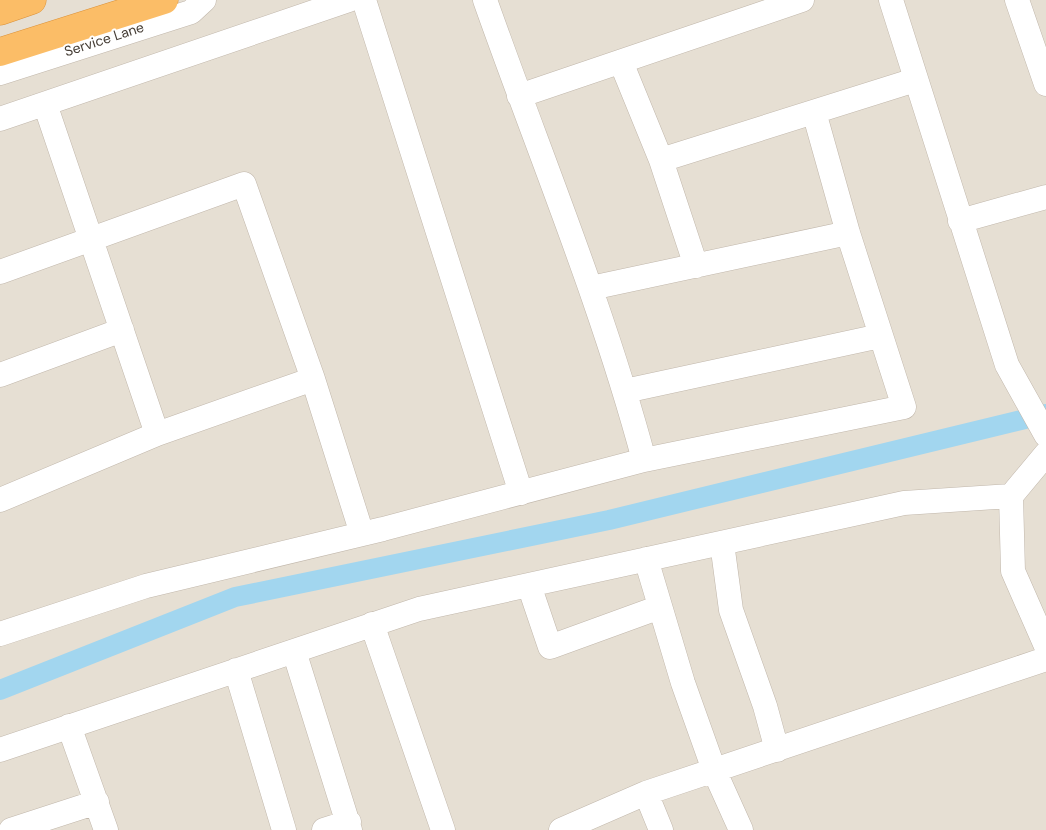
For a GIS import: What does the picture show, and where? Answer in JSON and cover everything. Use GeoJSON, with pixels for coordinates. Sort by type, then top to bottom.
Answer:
{"type":"FeatureCollection","features":[{"type":"Feature","properties":{"kind":"highway"},"geometry":{"type":"LineString","coordinates":[[0,11],[32,0]]}},
{"type":"Feature","properties":{"kind":"highway"},"geometry":{"type":"LineString","coordinates":[[0,52],[164,0]]}},
{"type":"Feature","properties":{"kind":"street","name":"Service Lane"},"geometry":{"type":"LineString","coordinates":[[0,73],[191,12],[204,0]]}},
{"type":"Feature","properties":{"kind":"street"},"geometry":{"type":"LineString","coordinates":[[0,119],[349,0]]}},
{"type":"Feature","properties":{"kind":"street"},"geometry":{"type":"LineString","coordinates":[[364,0],[521,493]]}},
{"type":"Feature","properties":{"kind":"street"},"geometry":{"type":"LineString","coordinates":[[485,0],[590,288],[625,391],[644,460]]}},
{"type":"Feature","properties":{"kind":"street"},"geometry":{"type":"LineString","coordinates":[[519,96],[802,0]]}},
{"type":"Feature","properties":{"kind":"street"},"geometry":{"type":"LineString","coordinates":[[892,0],[915,80],[1007,365],[1046,435]]}},
{"type":"Feature","properties":{"kind":"street"},"geometry":{"type":"LineString","coordinates":[[1017,0],[1046,84]]}},
{"type":"Feature","properties":{"kind":"street"},"geometry":{"type":"LineString","coordinates":[[621,62],[661,160],[696,266]]}},
{"type":"Feature","properties":{"kind":"street"},"geometry":{"type":"LineString","coordinates":[[661,160],[915,80]]}},
{"type":"Feature","properties":{"kind":"street"},"geometry":{"type":"LineString","coordinates":[[45,104],[158,434]]}},
{"type":"Feature","properties":{"kind":"street"},"geometry":{"type":"LineString","coordinates":[[0,634],[146,586],[362,534],[644,460],[904,407],[848,233],[814,112]]}},
{"type":"Feature","properties":{"kind":"street"},"geometry":{"type":"LineString","coordinates":[[0,272],[244,184],[313,379],[362,534]]}},
{"type":"Feature","properties":{"kind":"street"},"geometry":{"type":"LineString","coordinates":[[960,221],[1046,197]]}},
{"type":"Feature","properties":{"kind":"street"},"geometry":{"type":"LineString","coordinates":[[590,288],[848,233]]}},
{"type":"Feature","properties":{"kind":"street"},"geometry":{"type":"LineString","coordinates":[[0,374],[122,330]]}},
{"type":"Feature","properties":{"kind":"street"},"geometry":{"type":"LineString","coordinates":[[625,391],[880,336]]}},
{"type":"Feature","properties":{"kind":"street"},"geometry":{"type":"LineString","coordinates":[[0,500],[158,434],[313,379]]}},
{"type":"Feature","properties":{"kind":"street"},"geometry":{"type":"LineString","coordinates":[[1046,454],[1011,496],[1013,571],[1046,646]]}},
{"type":"Feature","properties":{"kind":"street"},"geometry":{"type":"LineString","coordinates":[[0,750],[419,609],[904,503],[1011,496]]}},
{"type":"Feature","properties":{"kind":"street"},"geometry":{"type":"LineString","coordinates":[[722,543],[731,610],[764,706],[776,750]]}},
{"type":"Feature","properties":{"kind":"street"},"geometry":{"type":"LineString","coordinates":[[646,559],[683,683],[714,770],[741,830]]}},
{"type":"Feature","properties":{"kind":"street"},"geometry":{"type":"LineString","coordinates":[[529,585],[550,647],[660,607]]}},
{"type":"Feature","properties":{"kind":"street"},"geometry":{"type":"LineString","coordinates":[[372,624],[442,830]]}},
{"type":"Feature","properties":{"kind":"street"},"geometry":{"type":"LineString","coordinates":[[294,651],[350,826],[324,830]]}},
{"type":"Feature","properties":{"kind":"street"},"geometry":{"type":"LineString","coordinates":[[561,830],[600,822],[646,793],[1046,659]]}},
{"type":"Feature","properties":{"kind":"street"},"geometry":{"type":"LineString","coordinates":[[236,670],[284,830]]}},
{"type":"Feature","properties":{"kind":"street"},"geometry":{"type":"LineString","coordinates":[[69,726],[106,830]]}},
{"type":"Feature","properties":{"kind":"street"},"geometry":{"type":"LineString","coordinates":[[646,793],[662,830]]}},
{"type":"Feature","properties":{"kind":"street"},"geometry":{"type":"LineString","coordinates":[[11,830],[38,826],[97,802]]}},
{"type":"Feature","properties":{"kind":"shaded area"},"geometry":{"type":"Polygon","coordinates":[[[0,0],[1046,0],[1046,830],[0,830],[0,0]]]}},
{"type":"Feature","properties":{"kind":"waterway"},"geometry":{"type":"LineString","coordinates":[[0,690],[235,597],[609,520],[1046,414]]}}]}
